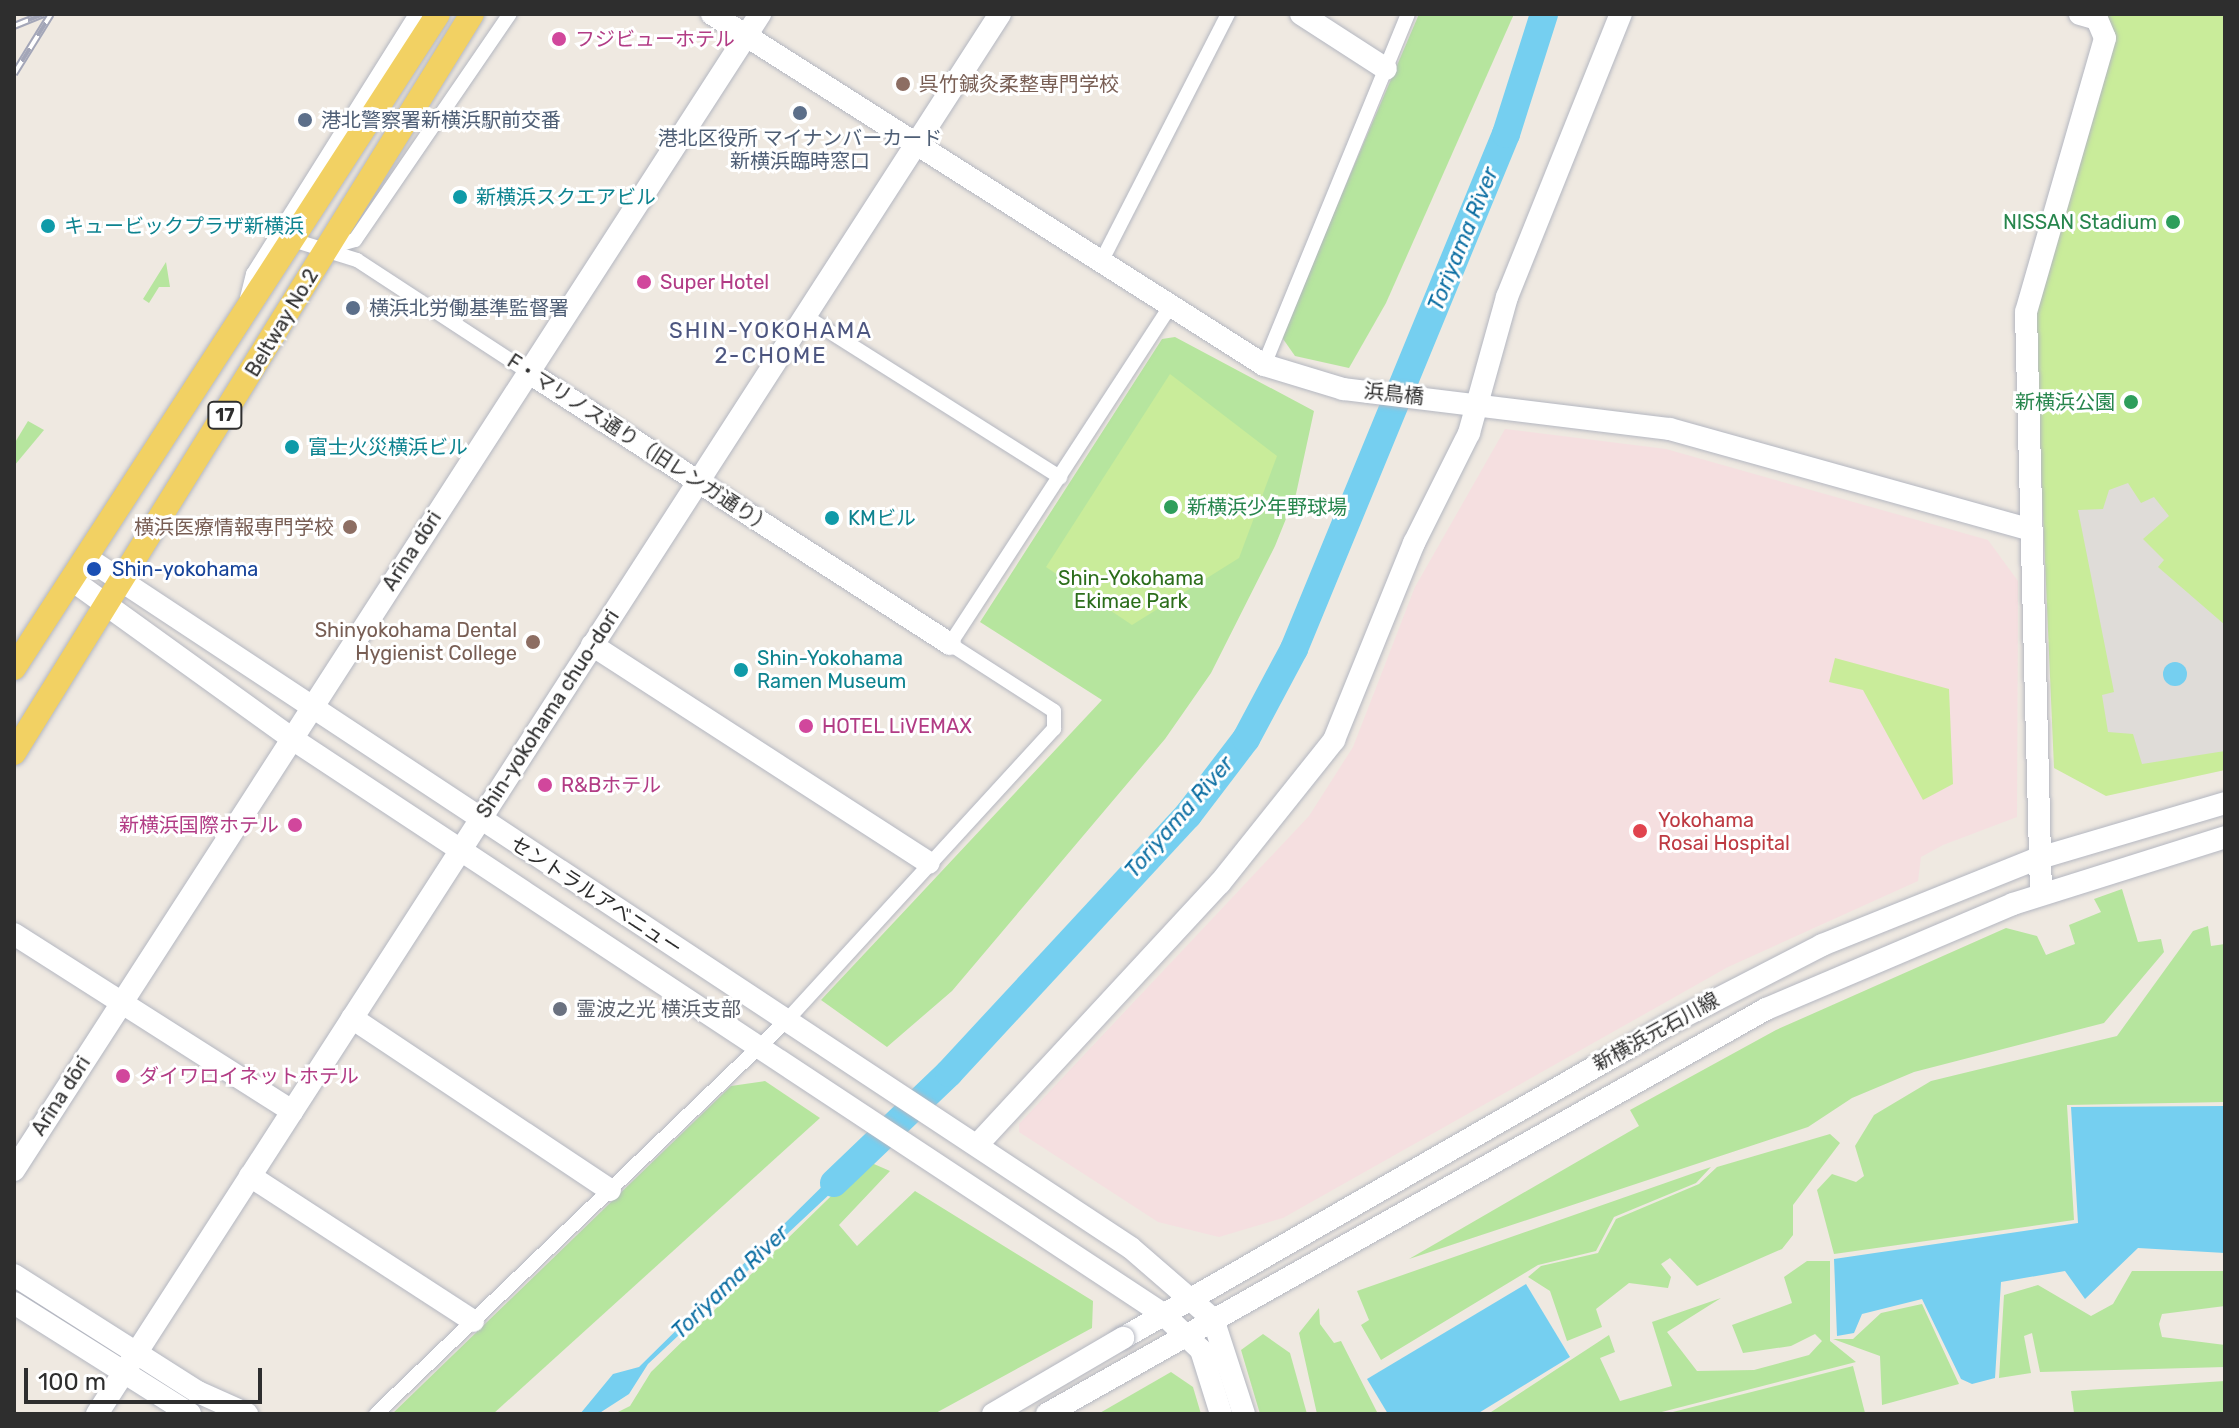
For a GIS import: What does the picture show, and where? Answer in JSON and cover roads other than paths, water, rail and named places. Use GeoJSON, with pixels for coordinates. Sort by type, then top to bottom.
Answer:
{"type":"FeatureCollection","features":[{"type":"Feature","properties":{"kind":"main road","name":"Beltway No.2"},"geometry":{"type":"LineString","coordinates":[[14,668],[438,14]]}},
{"type":"Feature","properties":{"kind":"main road","name":"Beltway No.2"},"geometry":{"type":"LineString","coordinates":[[14,753],[101,605],[472,14]]}},
{"type":"Feature","properties":{"kind":"street"},"geometry":{"type":"LineString","coordinates":[[242,317],[253,274],[416,14]]}},
{"type":"Feature","properties":{"kind":"street"},"geometry":{"type":"LineString","coordinates":[[327,248],[355,240],[510,14]]}},
{"type":"Feature","properties":{"kind":"street","name":"浜鳥橋"},"geometry":{"type":"LineString","coordinates":[[712,14],[1169,308],[1264,365],[1343,389],[1446,399],[1670,429],[2031,530]]}},
{"type":"Feature","properties":{"kind":"street","name":"Arīna dōri"},"geometry":{"type":"LineString","coordinates":[[14,1170],[760,14]]}},
{"type":"Feature","properties":{"kind":"street","name":"Shin-yokohama chuo-dori"},"geometry":{"type":"LineString","coordinates":[[97,1414],[1000,14]]}},
{"type":"Feature","properties":{"kind":"street"},"geometry":{"type":"LineString","coordinates":[[1100,264],[1228,14]]}},
{"type":"Feature","properties":{"kind":"street"},"geometry":{"type":"LineString","coordinates":[[1301,14],[1386,69]]}},
{"type":"Feature","properties":{"kind":"street"},"geometry":{"type":"LineString","coordinates":[[1264,365],[1408,14]]}},
{"type":"Feature","properties":{"kind":"street"},"geometry":{"type":"LineString","coordinates":[[979,1143],[1170,939],[1324,758],[1478,403],[1507,297],[1621,14]]}},
{"type":"Feature","properties":{"kind":"street"},"geometry":{"type":"LineString","coordinates":[[2041,894],[2036,859],[2028,292],[2105,38],[2097,19],[2080,14]]}},
{"type":"Feature","properties":{"kind":"street","name":"F・マリノス通り（旧レンガ通り）"},"geometry":{"type":"LineString","coordinates":[[293,240],[327,248],[357,260],[950,644]]}},
{"type":"Feature","properties":{"kind":"street"},"geometry":{"type":"LineString","coordinates":[[376,1414],[788,1019],[1057,719],[950,644],[1169,308]]}},
{"type":"Feature","properties":{"kind":"street"},"geometry":{"type":"LineString","coordinates":[[805,316],[1060,477]]}},
{"type":"Feature","properties":{"kind":"street","name":"セントラルアベニュー"},"geometry":{"type":"LineString","coordinates":[[87,558],[308,710],[960,1130],[1193,1297],[1213,1319]]}},
{"type":"Feature","properties":{"kind":"street","name":"セントラルアベニュー"},"geometry":{"type":"LineString","coordinates":[[72,580],[101,605],[459,852],[933,1158],[1188,1333]]}},
{"type":"Feature","properties":{"kind":"street"},"geometry":{"type":"LineString","coordinates":[[592,645],[929,863]]}},
{"type":"Feature","properties":{"kind":"street","name":"新横浜元石川線"},"geometry":{"type":"LineString","coordinates":[[993,1414],[1735,988],[2036,859],[2225,803]]}},
{"type":"Feature","properties":{"kind":"street","name":"新横浜元石川線"},"geometry":{"type":"LineString","coordinates":[[1047,1414],[1766,1009],[2041,894],[2225,837]]}},
{"type":"Feature","properties":{"kind":"street"},"geometry":{"type":"LineString","coordinates":[[14,934],[292,1111]]}},
{"type":"Feature","properties":{"kind":"street"},"geometry":{"type":"LineString","coordinates":[[352,1018],[610,1190]]}},
{"type":"Feature","properties":{"kind":"street"},"geometry":{"type":"LineString","coordinates":[[250,1176],[473,1321]]}},
{"type":"Feature","properties":{"kind":"street"},"geometry":{"type":"LineString","coordinates":[[14,1275],[136,1353],[247,1414]]}},
{"type":"Feature","properties":{"kind":"street"},"geometry":{"type":"LineString","coordinates":[[14,1303],[190,1414]]}},
{"type":"Feature","properties":{"kind":"street"},"geometry":{"type":"LineString","coordinates":[[1213,1319],[1221,1414]]}},
{"type":"Feature","properties":{"kind":"street"},"geometry":{"type":"LineString","coordinates":[[1188,1333],[1218,1362],[1244,1414]]}},
{"type":"Feature","properties":{"kind":"water"},"geometry":{"type":"Polygon","coordinates":[[[2175,662],[2184,665],[2187,674],[2184,683],[2175,686],[2166,683],[2163,674],[2166,665],[2175,662]]]}},
{"type":"Feature","properties":{"kind":"water"},"geometry":{"type":"Polygon","coordinates":[[[2225,1106],[2225,1253],[2138,1248],[2085,1299],[2065,1271],[2001,1282],[1995,1378],[1972,1384],[1961,1379],[1922,1299],[1862,1314],[1854,1333],[1837,1336],[1834,1259],[2078,1223],[2071,1107],[2225,1106]]]}},
{"type":"Feature","properties":{"kind":"water"},"geometry":{"type":"Polygon","coordinates":[[[856,1153],[864,1162],[648,1364],[629,1394],[598,1414],[580,1414],[613,1374],[639,1367],[856,1153]]]}},
{"type":"Feature","properties":{"kind":"water"},"geometry":{"type":"Polygon","coordinates":[[[1526,1284],[1570,1357],[1477,1414],[1388,1414],[1367,1379],[1526,1284]]]}},
{"type":"Feature","properties":{"kind":"waterway","name":"Toriyama River"},"geometry":{"type":"LineString","coordinates":[[834,1183],[949,1073],[1188,815],[1246,739],[1294,649],[1506,134],[1544,14]]}},
{"type":"Feature","properties":{"kind":"railway"},"geometry":{"type":"LineString","coordinates":[[14,26],[44,14]]}},
{"type":"Feature","properties":{"kind":"railway"},"geometry":{"type":"LineString","coordinates":[[14,74],[51,14]]}},
{"type":"Feature","properties":{"kind":"place","name":"フジビューホテル"},"geometry":{"type":"Point","coordinates":[559,39]}},
{"type":"Feature","properties":{"kind":"place","name":"呉竹鍼灸柔整専門学校"},"geometry":{"type":"Point","coordinates":[903,84]}},
{"type":"Feature","properties":{"kind":"place","name":"港北区役所 マイナンバーカード 新横浜臨時窓口"},"geometry":{"type":"Point","coordinates":[800,113]}},
{"type":"Feature","properties":{"kind":"place","name":"港北警察署新横浜駅前交番"},"geometry":{"type":"Point","coordinates":[305,120]}},
{"type":"Feature","properties":{"kind":"place","name":"新横浜スクエアビル"},"geometry":{"type":"Point","coordinates":[460,197]}},
{"type":"Feature","properties":{"kind":"place","name":"NISSAN Stadium"},"geometry":{"type":"Point","coordinates":[2173,222]}},
{"type":"Feature","properties":{"kind":"place","name":"キュービックプラザ新横浜"},"geometry":{"type":"Point","coordinates":[48,226]}},
{"type":"Feature","properties":{"kind":"place","name":"Super Hotel"},"geometry":{"type":"Point","coordinates":[644,282]}},
{"type":"Feature","properties":{"kind":"place","name":"横浜北労働基準監督署"},"geometry":{"type":"Point","coordinates":[353,308]}},
{"type":"Feature","properties":{"kind":"place","name":"新横浜公園"},"geometry":{"type":"Point","coordinates":[2131,402]}},
{"type":"Feature","properties":{"kind":"place","name":"富士火災横浜ビル"},"geometry":{"type":"Point","coordinates":[292,447]}},
{"type":"Feature","properties":{"kind":"place","name":"新横浜少年野球場"},"geometry":{"type":"Point","coordinates":[1171,507]}},
{"type":"Feature","properties":{"kind":"place","name":"KMビル"},"geometry":{"type":"Point","coordinates":[832,518]}},
{"type":"Feature","properties":{"kind":"place","name":"横浜医療情報専門学校"},"geometry":{"type":"Point","coordinates":[350,527]}},
{"type":"Feature","properties":{"kind":"place","name":"Shin-yokohama"},"geometry":{"type":"Point","coordinates":[94,569]}},
{"type":"Feature","properties":{"kind":"place","name":"Shinyokohama Dental Hygienist College"},"geometry":{"type":"Point","coordinates":[533,642]}},
{"type":"Feature","properties":{"kind":"place","name":"Shin-Yokohama Ramen Museum"},"geometry":{"type":"Point","coordinates":[741,670]}},
{"type":"Feature","properties":{"kind":"place","name":"HOTEL LiVEMAX"},"geometry":{"type":"Point","coordinates":[806,726]}},
{"type":"Feature","properties":{"kind":"place","name":"R&Bホテル"},"geometry":{"type":"Point","coordinates":[545,785]}},
{"type":"Feature","properties":{"kind":"place","name":"新横浜国際ホテル"},"geometry":{"type":"Point","coordinates":[295,825]}},
{"type":"Feature","properties":{"kind":"place","name":"Yokohama Rosai Hospital"},"geometry":{"type":"Point","coordinates":[1640,831]}},
{"type":"Feature","properties":{"kind":"place","name":"霊波之光 横浜支部"},"geometry":{"type":"Point","coordinates":[560,1009]}},
{"type":"Feature","properties":{"kind":"place","name":"ダイワロイネットホテル"},"geometry":{"type":"Point","coordinates":[123,1076]}},
{"type":"Feature","properties":{"kind":"district","name":"SHIN-YOKOHAMA 2-CHOME"},"geometry":{"type":"Point","coordinates":[771,342]}},
{"type":"Feature","properties":{"kind":"park label","name":"Shin-Yokohama Ekimae Park"},"geometry":{"type":"Point","coordinates":[1131,590]}}]}
